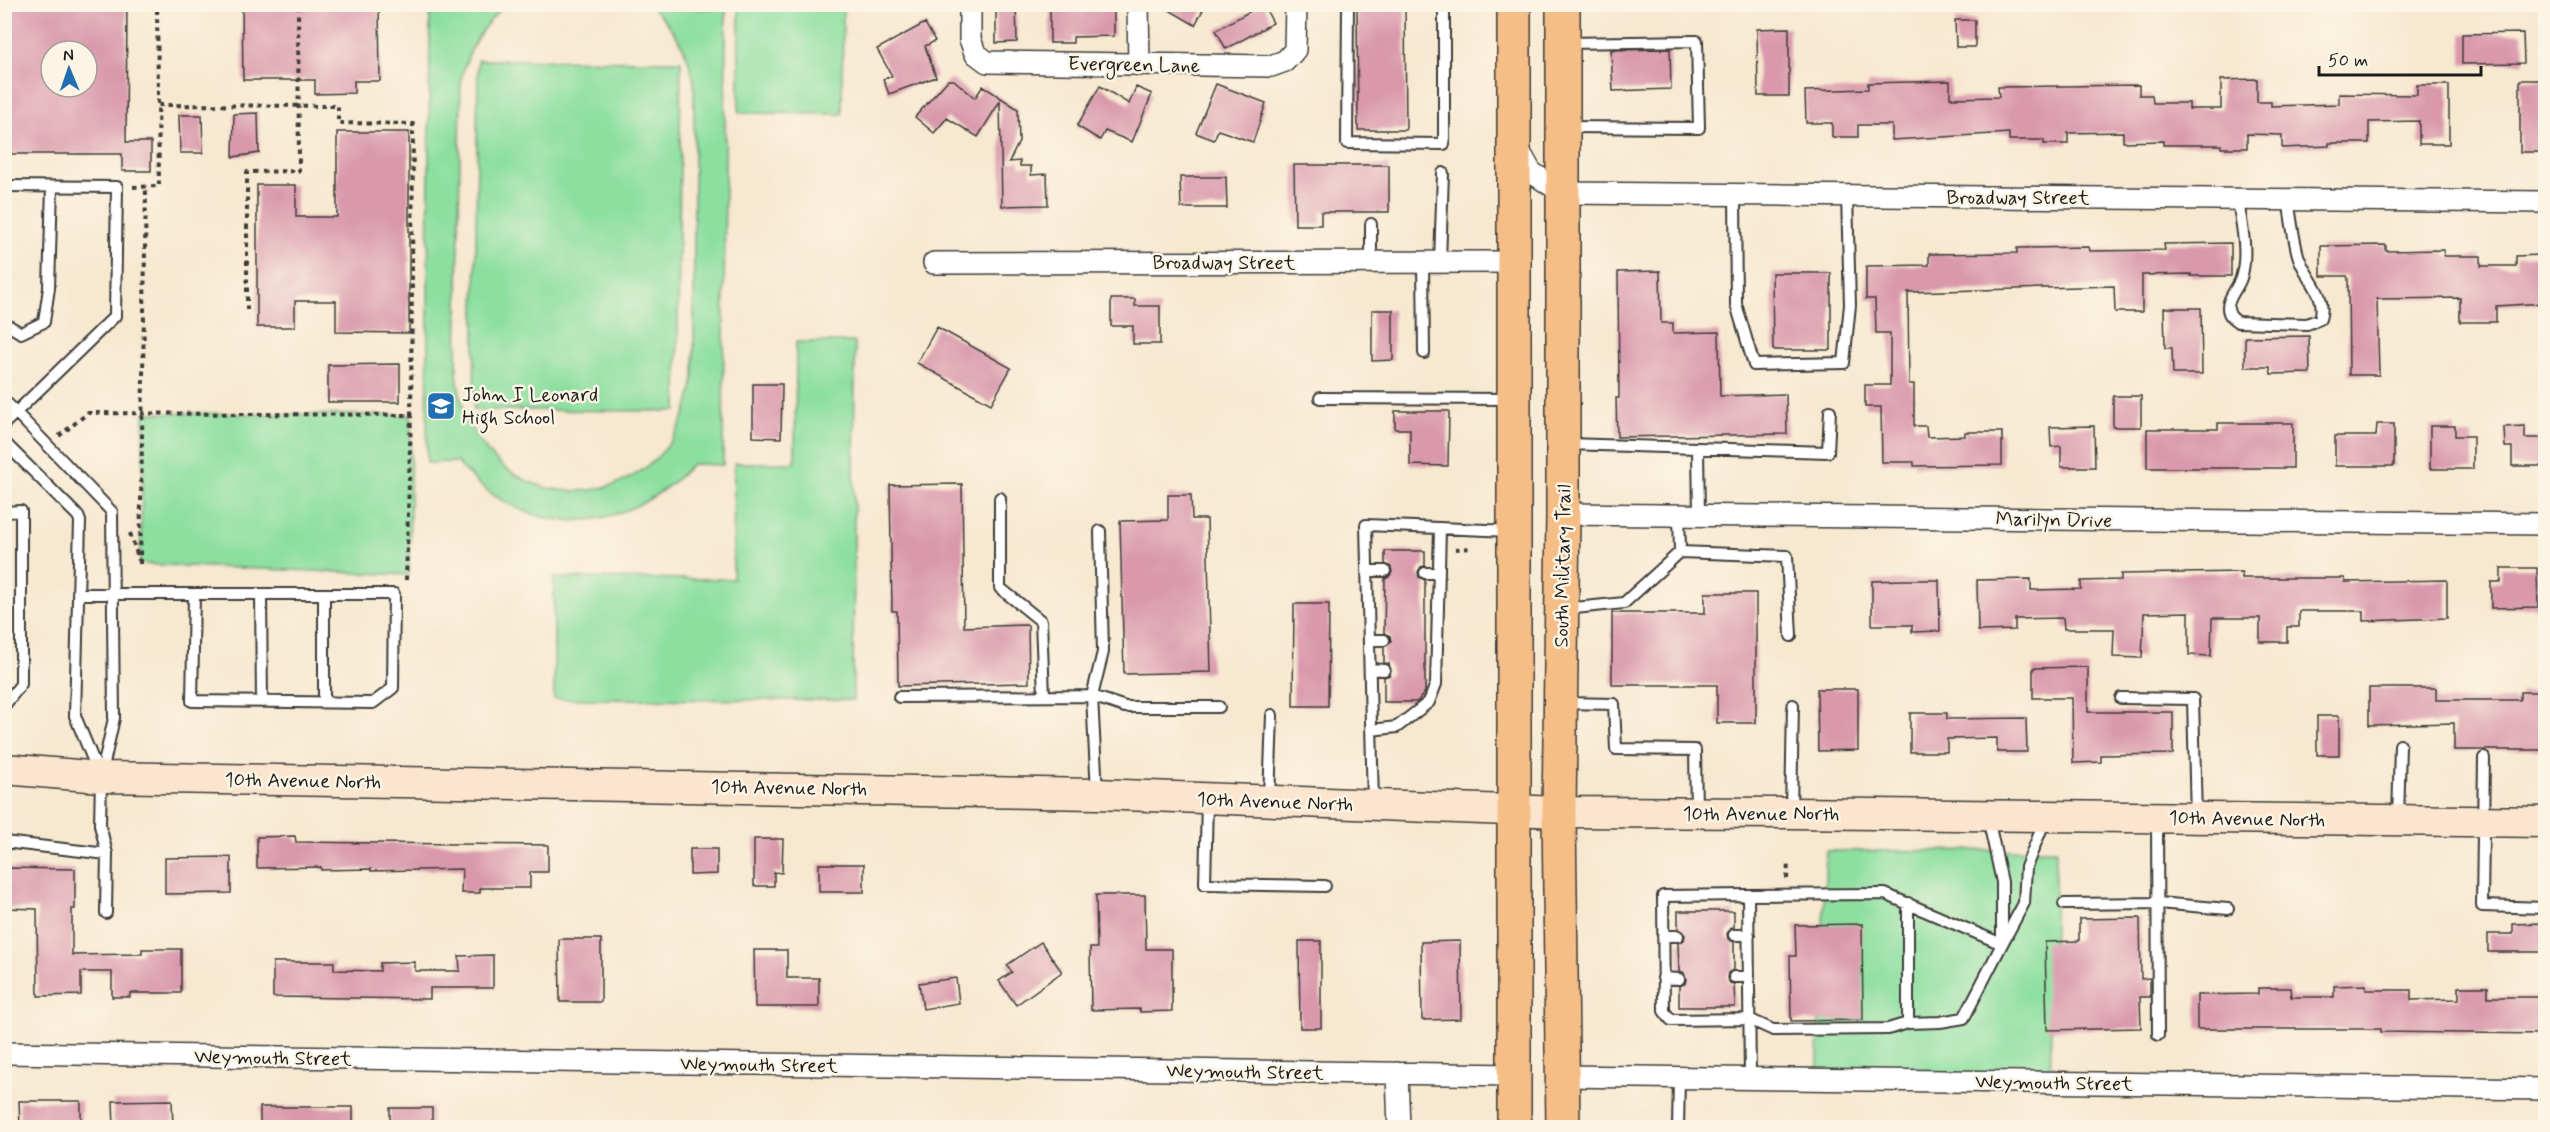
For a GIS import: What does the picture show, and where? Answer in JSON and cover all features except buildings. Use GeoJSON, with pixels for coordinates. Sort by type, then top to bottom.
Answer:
{"type":"FeatureCollection","features":[{"type":"Feature","properties":{"kind":"main road"},"geometry":{"type":"LineString","coordinates":[[1514,4],[1514,1128]]}},
{"type":"Feature","properties":{"kind":"main road","name":"South Military Trail"},"geometry":{"type":"LineString","coordinates":[[1563,4],[1563,514],[1559,812],[1563,1128]]}},
{"type":"Feature","properties":{"kind":"street","name":"Evergreen Lane"},"geometry":{"type":"LineString","coordinates":[[970,4],[970,39],[975,53],[987,62],[1271,66],[1285,61],[1294,50],[1296,4]]}},
{"type":"Feature","properties":{"kind":"street"},"geometry":{"type":"LineString","coordinates":[[1138,4],[1139,65]]}},
{"type":"Feature","properties":{"kind":"street"},"geometry":{"type":"LineString","coordinates":[[1514,142],[1531,172],[1563,193]]}},
{"type":"Feature","properties":{"kind":"street","name":"Broadway Street"},"geometry":{"type":"LineString","coordinates":[[1563,193],[2546,202]]}},
{"type":"Feature","properties":{"kind":"street","name":"Broadway Street"},"geometry":{"type":"LineString","coordinates":[[934,263],[1514,262]]}},
{"type":"Feature","properties":{"kind":"street","name":"Marilyn Drive"},"geometry":{"type":"LineString","coordinates":[[1563,514],[2546,524]]}},
{"type":"Feature","properties":{"kind":"street","name":"10th Avenue North"},"geometry":{"type":"LineString","coordinates":[[4,770],[101,777],[1097,794],[1559,812],[2546,822]]}},
{"type":"Feature","properties":{"kind":"street","name":"Weymouth Street"},"geometry":{"type":"LineString","coordinates":[[4,1053],[1514,1075]]}},
{"type":"Feature","properties":{"kind":"street"},"geometry":{"type":"LineString","coordinates":[[1397,1073],[1399,1128]]}},
{"type":"Feature","properties":{"kind":"street","name":"Weymouth Street"},"geometry":{"type":"LineString","coordinates":[[1563,1076],[2546,1089]]}},
{"type":"Feature","properties":{"kind":"lane"},"geometry":{"type":"LineString","coordinates":[[1348,4],[1347,143],[1444,144],[1444,4]]}},
{"type":"Feature","properties":{"kind":"lane"},"geometry":{"type":"LineString","coordinates":[[1563,43],[1697,41],[1699,128],[1563,127]]}},
{"type":"Feature","properties":{"kind":"lane"},"geometry":{"type":"LineString","coordinates":[[1424,353],[1443,173]]}},
{"type":"Feature","properties":{"kind":"lane"},"geometry":{"type":"LineString","coordinates":[[4,186],[117,188],[115,316],[4,424]]}},
{"type":"Feature","properties":{"kind":"lane"},"geometry":{"type":"LineString","coordinates":[[4,323],[21,333],[44,322],[49,288],[52,187]]}},
{"type":"Feature","properties":{"kind":"lane"},"geometry":{"type":"LineString","coordinates":[[1735,194],[1736,304],[1754,365],[1844,363],[1850,305],[1847,196]]}},
{"type":"Feature","properties":{"kind":"lane"},"geometry":{"type":"LineString","coordinates":[[2238,199],[2245,248],[2241,279],[2228,306],[2230,316],[2238,322],[2307,324],[2320,319],[2323,310],[2322,298],[2298,256],[2288,199]]}},
{"type":"Feature","properties":{"kind":"lane"},"geometry":{"type":"LineString","coordinates":[[1371,224],[1371,262]]}},
{"type":"Feature","properties":{"kind":"lane"},"geometry":{"type":"LineString","coordinates":[[1320,398],[1514,399]]}},
{"type":"Feature","properties":{"kind":"lane"},"geometry":{"type":"LineString","coordinates":[[4,400],[112,512],[114,718],[101,777],[100,825],[107,854],[106,913]]}},
{"type":"Feature","properties":{"kind":"lane"},"geometry":{"type":"LineString","coordinates":[[1563,444],[1828,452],[1830,411]]}},
{"type":"Feature","properties":{"kind":"lane"},"geometry":{"type":"LineString","coordinates":[[4,442],[78,516],[80,521],[75,716],[101,777]]}},
{"type":"Feature","properties":{"kind":"lane"},"geometry":{"type":"LineString","coordinates":[[1562,609],[1624,603],[1680,552],[1689,515],[1698,449]]}},
{"type":"Feature","properties":{"kind":"lane"},"geometry":{"type":"LineString","coordinates":[[1000,498],[1000,588],[1041,621],[1044,696]]}},
{"type":"Feature","properties":{"kind":"lane"},"geometry":{"type":"LineString","coordinates":[[4,512],[21,512],[21,684],[4,706]]}},
{"type":"Feature","properties":{"kind":"lane"},"geometry":{"type":"LineString","coordinates":[[1373,805],[1366,525],[1514,531]]}},
{"type":"Feature","properties":{"kind":"lane"},"geometry":{"type":"LineString","coordinates":[[1371,730],[1397,727],[1429,702],[1436,684],[1431,671],[1437,642],[1440,529]]}},
{"type":"Feature","properties":{"kind":"lane"},"geometry":{"type":"LineString","coordinates":[[1097,794],[1092,696],[1103,652],[1100,531]]}},
{"type":"Feature","properties":{"kind":"lane"},"geometry":{"type":"LineString","coordinates":[[1680,552],[1787,556],[1791,636]]}},
{"type":"Feature","properties":{"kind":"lane"},"geometry":{"type":"LineString","coordinates":[[1367,571],[1385,571]]}},
{"type":"Feature","properties":{"kind":"lane"},"geometry":{"type":"LineString","coordinates":[[1425,573],[1439,573]]}},
{"type":"Feature","properties":{"kind":"lane"},"geometry":{"type":"LineString","coordinates":[[79,594],[113,593],[394,594],[393,688],[373,703],[192,700],[194,594]]}},
{"type":"Feature","properties":{"kind":"lane"},"geometry":{"type":"LineString","coordinates":[[261,594],[262,702]]}},
{"type":"Feature","properties":{"kind":"lane"},"geometry":{"type":"LineString","coordinates":[[324,594],[324,702]]}},
{"type":"Feature","properties":{"kind":"lane"},"geometry":{"type":"LineString","coordinates":[[1369,640],[1384,640]]}},
{"type":"Feature","properties":{"kind":"lane"},"geometry":{"type":"LineString","coordinates":[[1425,641],[1437,642]]}},
{"type":"Feature","properties":{"kind":"lane"},"geometry":{"type":"LineString","coordinates":[[1370,669],[1384,670]]}},
{"type":"Feature","properties":{"kind":"lane"},"geometry":{"type":"LineString","coordinates":[[899,697],[1092,696],[1125,707],[1220,707]]}},
{"type":"Feature","properties":{"kind":"lane"},"geometry":{"type":"LineString","coordinates":[[2121,698],[2193,699],[2196,818]]}},
{"type":"Feature","properties":{"kind":"lane"},"geometry":{"type":"LineString","coordinates":[[1560,703],[1614,704],[1616,749],[1695,750],[1696,814]]}},
{"type":"Feature","properties":{"kind":"lane"},"geometry":{"type":"LineString","coordinates":[[1791,813],[1793,705]]}},
{"type":"Feature","properties":{"kind":"lane"},"geometry":{"type":"LineString","coordinates":[[1269,801],[1272,715]]}},
{"type":"Feature","properties":{"kind":"lane"},"geometry":{"type":"LineString","coordinates":[[2398,820],[2400,745]]}},
{"type":"Feature","properties":{"kind":"lane"},"geometry":{"type":"LineString","coordinates":[[2484,758],[2482,906],[2546,908]]}},
{"type":"Feature","properties":{"kind":"lane"},"geometry":{"type":"LineString","coordinates":[[1207,798],[1205,884],[1325,885]]}},
{"type":"Feature","properties":{"kind":"lane"},"geometry":{"type":"LineString","coordinates":[[1988,815],[2002,882],[2002,944]]}},
{"type":"Feature","properties":{"kind":"lane"},"geometry":{"type":"LineString","coordinates":[[2002,944],[1885,894],[1663,896],[1664,1011],[1671,1020],[1749,1019],[1773,1030],[1888,1029],[1908,1023],[1940,1022],[1964,1018],[2024,903],[2026,867],[2047,816]]}},
{"type":"Feature","properties":{"kind":"lane"},"geometry":{"type":"LineString","coordinates":[[2157,817],[2158,1035]]}},
{"type":"Feature","properties":{"kind":"lane"},"geometry":{"type":"LineString","coordinates":[[4,842],[107,854]]}},
{"type":"Feature","properties":{"kind":"lane"},"geometry":{"type":"LineString","coordinates":[[1748,895],[1750,1078]]}},
{"type":"Feature","properties":{"kind":"lane"},"geometry":{"type":"LineString","coordinates":[[1908,903],[1908,1023]]}},
{"type":"Feature","properties":{"kind":"lane"},"geometry":{"type":"LineString","coordinates":[[2064,904],[2157,903],[2228,909]]}},
{"type":"Feature","properties":{"kind":"lane"},"geometry":{"type":"LineString","coordinates":[[1734,935],[1749,934]]}},
{"type":"Feature","properties":{"kind":"lane"},"geometry":{"type":"LineString","coordinates":[[1663,936],[1678,936]]}},
{"type":"Feature","properties":{"kind":"lane"},"geometry":{"type":"LineString","coordinates":[[1734,977],[1749,977]]}},
{"type":"Feature","properties":{"kind":"lane"},"geometry":{"type":"LineString","coordinates":[[1663,978],[1679,979]]}},
{"type":"Feature","properties":{"kind":"lane"},"geometry":{"type":"LineString","coordinates":[[1678,1128],[1679,1077]]}},
{"type":"Feature","properties":{"kind":"path"},"geometry":{"type":"LineString","coordinates":[[117,188],[159,186],[156,4]]}},
{"type":"Feature","properties":{"kind":"path"},"geometry":{"type":"LineString","coordinates":[[247,310],[247,172],[299,171],[298,4]]}},
{"type":"Feature","properties":{"kind":"path"},"geometry":{"type":"LineString","coordinates":[[158,105],[338,106],[338,123],[413,124],[411,415],[406,580]]}},
{"type":"Feature","properties":{"kind":"path"},"geometry":{"type":"LineString","coordinates":[[140,564],[146,187]]}},
{"type":"Feature","properties":{"kind":"path"},"geometry":{"type":"LineString","coordinates":[[28,400],[59,436],[88,413],[411,415]]}},
{"type":"Feature","properties":{"kind":"path"},"geometry":{"type":"LineString","coordinates":[[1787,879],[1788,863]]}},
{"type":"Feature","properties":{"kind":"green space"},"geometry":{"type":"Polygon","coordinates":[[[430,5],[460,6],[460,8],[464,5],[506,5],[483,29],[468,57],[461,79],[457,372],[470,423],[496,460],[532,483],[573,491],[614,484],[651,463],[679,426],[694,375],[694,81],[688,59],[678,39],[666,21],[649,5],[691,5],[696,9],[726,9],[723,465],[692,464],[665,489],[636,506],[605,517],[574,521],[543,517],[513,506],[484,488],[457,462],[427,463],[430,5]]]}},
{"type":"Feature","properties":{"kind":"green space"},"geometry":{"type":"Polygon","coordinates":[[[739,5],[843,5],[842,114],[739,113],[739,5]]]}},
{"type":"Feature","properties":{"kind":"green space"},"geometry":{"type":"Polygon","coordinates":[[[478,60],[681,61],[677,411],[474,410],[478,60]]]}},
{"type":"Feature","properties":{"kind":"green space"},"geometry":{"type":"Polygon","coordinates":[[[796,342],[855,342],[853,700],[554,699],[554,578],[733,579],[734,463],[795,463],[796,342]]]}},
{"type":"Feature","properties":{"kind":"green space"},"geometry":{"type":"Polygon","coordinates":[[[144,413],[411,415],[409,575],[140,564],[144,413]]]}},
{"type":"Feature","properties":{"kind":"green space"},"geometry":{"type":"Polygon","coordinates":[[[2056,850],[2050,1082],[1817,1079],[1826,851],[2056,850]]]}},
{"type":"Feature","properties":{"kind":"place","name":"John I Leonard High School"},"geometry":{"type":"Point","coordinates":[441,406]}}]}
